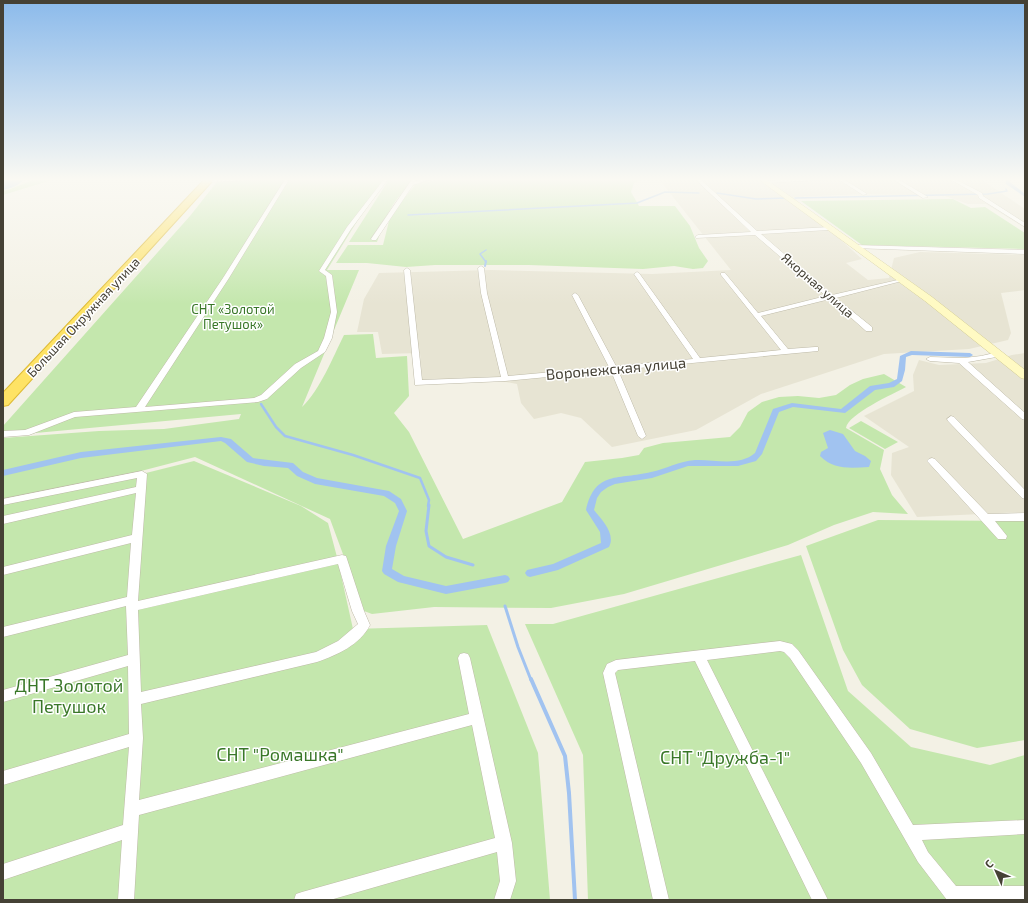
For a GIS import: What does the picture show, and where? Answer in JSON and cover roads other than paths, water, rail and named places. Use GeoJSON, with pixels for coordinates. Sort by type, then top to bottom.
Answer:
{"type":"FeatureCollection","features":[{"type":"Feature","properties":{"kind":"highway","name":"Большая Окружная улица"},"geometry":{"type":"LineString","coordinates":[[3,402],[172,220]]}},
{"type":"Feature","properties":{"kind":"street"},"geometry":{"type":"LineString","coordinates":[[140,408],[226,278],[262,220]]}},
{"type":"Feature","properties":{"kind":"street"},"geometry":{"type":"LineString","coordinates":[[3,434],[26,433],[74,415],[140,408],[260,399],[298,366],[321,352],[328,338],[334,312],[329,275],[322,271],[355,220]]}},
{"type":"Feature","properties":{"kind":"street"},"geometry":{"type":"LineString","coordinates":[[374,238],[386,220]]}},
{"type":"Feature","properties":{"kind":"street","name":"Якорная улица"},"geometry":{"type":"LineString","coordinates":[[742,220],[869,329]]}},
{"type":"Feature","properties":{"kind":"street"},"geometry":{"type":"LineString","coordinates":[[817,220],[999,354],[1025,376]]}},
{"type":"Feature","properties":{"kind":"street"},"geometry":{"type":"LineString","coordinates":[[1016,220],[1025,226]]}},
{"type":"Feature","properties":{"kind":"street"},"geometry":{"type":"LineString","coordinates":[[698,237],[828,228]]}},
{"type":"Feature","properties":{"kind":"street"},"geometry":{"type":"LineString","coordinates":[[855,247],[1025,252]]}},
{"type":"Feature","properties":{"kind":"street"},"geometry":{"type":"LineString","coordinates":[[481,268],[484,293],[505,379]]}},
{"type":"Feature","properties":{"kind":"street","name":"Воронежская улица"},"geometry":{"type":"LineString","coordinates":[[408,270],[408,289],[418,383],[505,379],[815,350]]}},
{"type":"Feature","properties":{"kind":"street"},"geometry":{"type":"LineString","coordinates":[[637,274],[698,361]]}},
{"type":"Feature","properties":{"kind":"street"},"geometry":{"type":"LineString","coordinates":[[723,274],[786,352]]}},
{"type":"Feature","properties":{"kind":"street"},"geometry":{"type":"LineString","coordinates":[[757,315],[900,280]]}},
{"type":"Feature","properties":{"kind":"street"},"geometry":{"type":"LineString","coordinates":[[575,295],[614,369],[642,436]]}},
{"type":"Feature","properties":{"kind":"street"},"geometry":{"type":"LineString","coordinates":[[930,359],[962,361],[985,359],[999,354]]}},
{"type":"Feature","properties":{"kind":"street"},"geometry":{"type":"LineString","coordinates":[[962,361],[1025,417]]}},
{"type":"Feature","properties":{"kind":"street"},"geometry":{"type":"LineString","coordinates":[[951,419],[1025,496]]}},
{"type":"Feature","properties":{"kind":"street"},"geometry":{"type":"LineString","coordinates":[[932,461],[1002,536]]}},
{"type":"Feature","properties":{"kind":"street"},"geometry":{"type":"LineString","coordinates":[[3,502],[142,474],[132,603],[136,738],[126,900]]}},
{"type":"Feature","properties":{"kind":"street"},"geometry":{"type":"LineString","coordinates":[[3,520],[141,489]]}},
{"type":"Feature","properties":{"kind":"street"},"geometry":{"type":"LineString","coordinates":[[986,518],[1025,517]]}},
{"type":"Feature","properties":{"kind":"street"},"geometry":{"type":"LineString","coordinates":[[3,571],[136,538]]}},
{"type":"Feature","properties":{"kind":"street"},"geometry":{"type":"LineString","coordinates":[[3,632],[342,559],[358,611],[364,625],[356,636],[337,650],[316,657],[136,699]]}},
{"type":"Feature","properties":{"kind":"street"},"geometry":{"type":"LineString","coordinates":[[661,900],[609,673],[611,668],[616,665],[780,646],[791,651],[866,758],[923,857],[955,897],[1025,894]]}},
{"type":"Feature","properties":{"kind":"street"},"geometry":{"type":"LineString","coordinates":[[698,655],[820,900]]}},
{"type":"Feature","properties":{"kind":"street"},"geometry":{"type":"LineString","coordinates":[[464,658],[504,844],[508,881],[502,900]]}},
{"type":"Feature","properties":{"kind":"street"},"geometry":{"type":"LineString","coordinates":[[3,696],[133,659]]}},
{"type":"Feature","properties":{"kind":"street"},"geometry":{"type":"LineString","coordinates":[[132,809],[476,718]]}},
{"type":"Feature","properties":{"kind":"street"},"geometry":{"type":"LineString","coordinates":[[3,778],[136,738]]}},
{"type":"Feature","properties":{"kind":"street"},"geometry":{"type":"LineString","coordinates":[[910,833],[1025,827]]}},
{"type":"Feature","properties":{"kind":"street"},"geometry":{"type":"LineString","coordinates":[[3,872],[130,830]]}},
{"type":"Feature","properties":{"kind":"street"},"geometry":{"type":"LineString","coordinates":[[302,900],[504,844]]}},
{"type":"Feature","properties":{"kind":"water"},"geometry":{"type":"Polygon","coordinates":[[[830,430],[843,434],[855,451],[871,461],[869,467],[849,468],[837,466],[825,461],[820,456],[821,452],[828,448],[823,433],[830,430]]]}},
{"type":"Feature","properties":{"kind":"waterway"},"geometry":{"type":"LineString","coordinates":[[486,250],[480,254],[486,262]]}},
{"type":"Feature","properties":{"kind":"waterway"},"geometry":{"type":"LineString","coordinates":[[485,266],[486,262]]}},
{"type":"Feature","properties":{"kind":"waterway"},"geometry":{"type":"LineString","coordinates":[[530,573],[555,567],[606,545],[605,531],[590,510],[593,498],[598,490],[613,481],[652,475],[688,464],[729,464],[746,462],[753,459],[758,454],[776,411],[792,405],[842,411],[873,388],[891,385],[900,380],[903,356],[911,353],[970,355]]}},
{"type":"Feature","properties":{"kind":"waterway"},"geometry":{"type":"LineString","coordinates":[[261,404],[276,427],[285,436],[353,455],[420,478],[429,500],[428,506]]}},
{"type":"Feature","properties":{"kind":"waterway"},"geometry":{"type":"LineString","coordinates":[[3,473],[81,455],[221,439],[228,441],[250,460],[264,463],[290,465],[300,474],[315,481],[386,493],[398,501],[403,511],[391,546],[387,571],[401,579],[446,590],[505,579]]}},
{"type":"Feature","properties":{"kind":"waterway"},"geometry":{"type":"LineString","coordinates":[[429,505],[426,531],[429,546],[446,557],[473,565]]}},
{"type":"Feature","properties":{"kind":"waterway"},"geometry":{"type":"LineString","coordinates":[[505,606],[518,647],[531,680]]}},
{"type":"Feature","properties":{"kind":"waterway"},"geometry":{"type":"LineString","coordinates":[[531,679],[565,756],[569,793],[575,900]]}},
{"type":"Feature","properties":{"kind":"park label","name":"СНТ «Золотой Петушок»"},"geometry":{"type":"Point","coordinates":[233,316]}},
{"type":"Feature","properties":{"kind":"park label","name":"ДНТ Золотой Петушок"},"geometry":{"type":"Point","coordinates":[69,696]}},
{"type":"Feature","properties":{"kind":"park label","name":"СНТ \"Ромашка\""},"geometry":{"type":"Point","coordinates":[280,755]}},
{"type":"Feature","properties":{"kind":"park label","name":"СНТ \"Дружба-1\""},"geometry":{"type":"Point","coordinates":[725,758]}}]}
